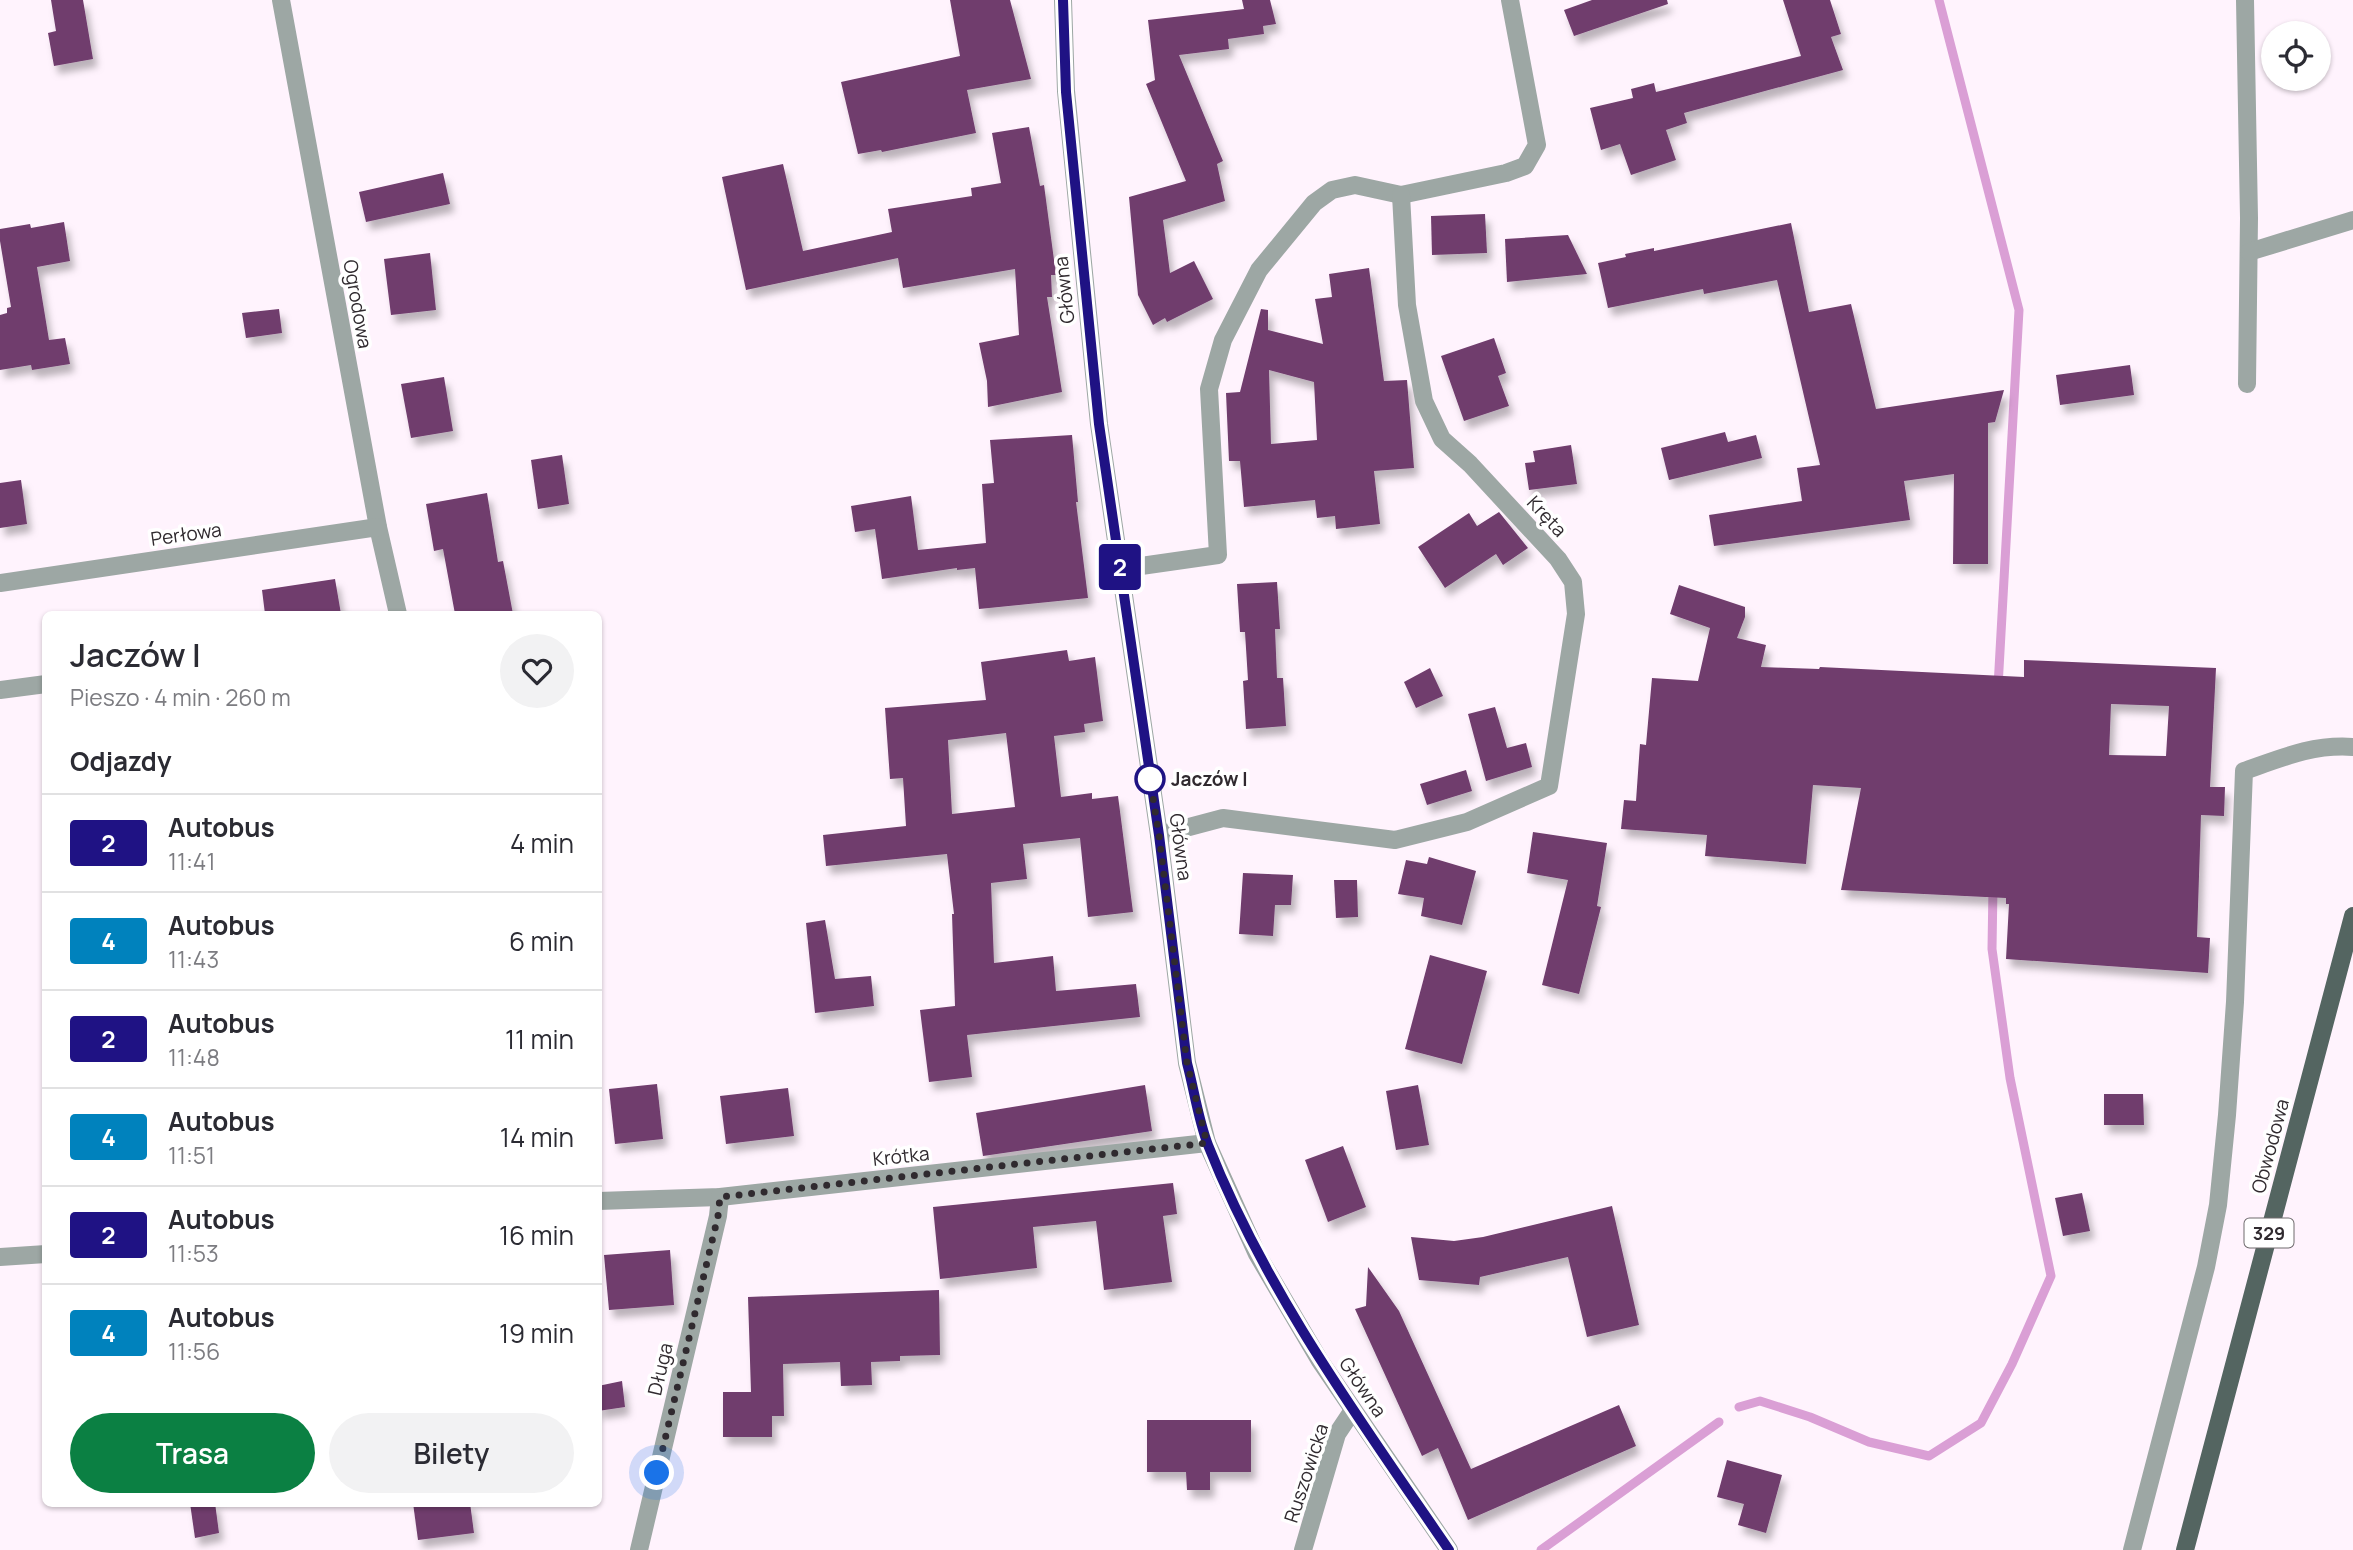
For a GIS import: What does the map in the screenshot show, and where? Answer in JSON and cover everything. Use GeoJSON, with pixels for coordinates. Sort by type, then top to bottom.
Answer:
{"type":"FeatureCollection","features":[{"type":"Feature","properties":{"kind":"main road","name":"Obwodowa"},"geometry":{"type":"LineString","coordinates":[[2185,1550],[2353,916]]}},
{"type":"Feature","properties":{"kind":"street","name":"Ogrodowa"},"geometry":{"type":"LineString","coordinates":[[281,0],[378,527],[397,611]]}},
{"type":"Feature","properties":{"kind":"street","name":"Główna"},"geometry":{"type":"LineString","coordinates":[[1063,0],[1066,92],[1099,424],[1159,835],[1187,1063],[1207,1143],[1257,1254],[1320,1361],[1449,1550]]}},
{"type":"Feature","properties":{"kind":"street"},"geometry":{"type":"LineString","coordinates":[[1120,569],[1218,555],[1209,389],[1223,340],[1259,270],[1314,203],[1332,190],[1355,186],[1401,195],[1506,173],[1525,166],[1537,145],[1510,0]]}},
{"type":"Feature","properties":{"kind":"street"},"geometry":{"type":"LineString","coordinates":[[2245,0],[2249,252],[2247,384]]}},
{"type":"Feature","properties":{"kind":"street","name":"Kręta"},"geometry":{"type":"LineString","coordinates":[[1159,835],[1223,818],[1395,839],[1467,822],[1549,786],[1576,614],[1573,582],[1558,559],[1470,464],[1442,439],[1424,401],[1407,305],[1401,195]]}},
{"type":"Feature","properties":{"kind":"street"},"geometry":{"type":"LineString","coordinates":[[2249,252],[2353,219]]}},
{"type":"Feature","properties":{"kind":"street","name":"Perłowa"},"geometry":{"type":"LineString","coordinates":[[0,583],[378,527]]}},
{"type":"Feature","properties":{"kind":"street"},"geometry":{"type":"LineString","coordinates":[[0,690],[42,685]]}},
{"type":"Feature","properties":{"kind":"street"},"geometry":{"type":"LineString","coordinates":[[2132,1550],[2206,1267],[2218,1205],[2235,1002],[2244,771],[2305,749],[2331,745],[2353,747]]}},
{"type":"Feature","properties":{"kind":"street","name":"Krótka"},"geometry":{"type":"LineString","coordinates":[[602,1201],[720,1197],[1207,1143]]}},
{"type":"Feature","properties":{"kind":"street","name":"Długa"},"geometry":{"type":"LineString","coordinates":[[639,1550],[718,1216],[720,1197]]}},
{"type":"Feature","properties":{"kind":"street"},"geometry":{"type":"LineString","coordinates":[[0,1257],[42,1254]]}},
{"type":"Feature","properties":{"kind":"street","name":"Ruszowicka"},"geometry":{"type":"LineString","coordinates":[[1303,1550],[1337,1434],[1353,1410]]}},
{"type":"Feature","properties":{"kind":"building"},"geometry":{"type":"Polygon","coordinates":[[[51,0],[83,0],[93,59],[54,66],[48,33],[56,31],[51,0]]]}},
{"type":"Feature","properties":{"kind":"building"},"geometry":{"type":"Polygon","coordinates":[[[950,0],[1010,0],[1031,79],[967,90],[976,133],[882,152],[858,154],[841,82],[960,56],[950,0]]]}},
{"type":"Feature","properties":{"kind":"building"},"geometry":{"type":"Polygon","coordinates":[[[1242,0],[1270,0],[1276,24],[1263,26],[1264,34],[1228,39],[1229,49],[1179,55],[1223,161],[1217,164],[1225,201],[1163,220],[1170,273],[1194,261],[1213,299],[1167,322],[1165,318],[1153,325],[1138,295],[1129,197],[1186,181],[1146,84],[1155,80],[1148,20],[1244,9],[1242,0]]]}},
{"type":"Feature","properties":{"kind":"building"},"geometry":{"type":"Polygon","coordinates":[[[1592,0],[1667,0],[1668,4],[1574,36],[1564,10],[1592,0]]]}},
{"type":"Feature","properties":{"kind":"building"},"geometry":{"type":"Polygon","coordinates":[[[1783,0],[1830,0],[1841,34],[1831,37],[1843,70],[1684,113],[1687,123],[1666,130],[1676,160],[1631,175],[1620,144],[1601,150],[1590,108],[1633,98],[1631,89],[1654,83],[1656,92],[1801,56],[1783,0]]]}},
{"type":"Feature","properties":{"kind":"building"},"geometry":{"type":"Polygon","coordinates":[[[1029,127],[1040,186],[1044,185],[1056,275],[1051,275],[1052,297],[1047,297],[1062,392],[988,407],[987,381],[979,343],[1019,335],[1015,269],[903,288],[898,258],[746,290],[722,177],[783,164],[803,251],[892,232],[888,209],[972,196],[971,188],[1001,183],[992,133],[1029,127]]]}},
{"type":"Feature","properties":{"kind":"building"},"geometry":{"type":"Polygon","coordinates":[[[443,173],[450,204],[366,222],[359,192],[443,173]]]}},
{"type":"Feature","properties":{"kind":"building"},"geometry":{"type":"Polygon","coordinates":[[[1485,214],[1487,253],[1432,255],[1431,216],[1485,214]]]}},
{"type":"Feature","properties":{"kind":"building"},"geometry":{"type":"Polygon","coordinates":[[[64,222],[70,261],[37,267],[49,340],[65,338],[70,364],[32,370],[31,365],[0,370],[0,315],[7,313],[7,308],[11,307],[0,229],[30,224],[31,228],[64,222]]]}},
{"type":"Feature","properties":{"kind":"building"},"geometry":{"type":"Polygon","coordinates":[[[1791,223],[1809,312],[1851,304],[1876,409],[2004,390],[1995,422],[1988,423],[1988,564],[1953,564],[1954,474],[1904,481],[1910,520],[1714,546],[1709,515],[1802,501],[1797,468],[1820,465],[1777,280],[1704,294],[1703,289],[1608,308],[1598,263],[1626,257],[1625,254],[1654,248],[1654,251],[1791,223]]]}},
{"type":"Feature","properties":{"kind":"building"},"geometry":{"type":"Polygon","coordinates":[[[1568,235],[1587,274],[1507,282],[1505,239],[1568,235]]]}},
{"type":"Feature","properties":{"kind":"building"},"geometry":{"type":"Polygon","coordinates":[[[430,253],[436,310],[391,315],[384,259],[430,253]]]}},
{"type":"Feature","properties":{"kind":"building"},"geometry":{"type":"Polygon","coordinates":[[[1369,268],[1384,381],[1407,380],[1414,468],[1374,471],[1380,524],[1336,529],[1335,516],[1317,518],[1315,500],[1244,507],[1240,461],[1229,461],[1226,393],[1240,392],[1261,309],[1268,310],[1268,330],[1323,344],[1315,299],[1332,297],[1329,274],[1369,268]],[[1269,370],[1271,444],[1317,440],[1314,382],[1269,370]]]}},
{"type":"Feature","properties":{"kind":"building"},"geometry":{"type":"Polygon","coordinates":[[[279,309],[282,333],[246,338],[242,313],[279,309]]]}},
{"type":"Feature","properties":{"kind":"building"},"geometry":{"type":"Polygon","coordinates":[[[1494,338],[1506,373],[1498,376],[1509,406],[1464,421],[1441,356],[1494,338]]]}},
{"type":"Feature","properties":{"kind":"building"},"geometry":{"type":"Polygon","coordinates":[[[2130,365],[2134,395],[2060,405],[2056,375],[2130,365]]]}},
{"type":"Feature","properties":{"kind":"building"},"geometry":{"type":"Polygon","coordinates":[[[444,377],[453,431],[411,438],[401,384],[444,377]]]}},
{"type":"Feature","properties":{"kind":"building"},"geometry":{"type":"Polygon","coordinates":[[[1725,432],[1728,442],[1756,435],[1762,458],[1669,480],[1661,448],[1725,432]]]}},
{"type":"Feature","properties":{"kind":"building"},"geometry":{"type":"Polygon","coordinates":[[[1072,435],[1076,502],[1088,598],[979,609],[975,568],[957,568],[882,579],[875,529],[855,532],[851,506],[911,496],[918,550],[986,543],[982,484],[994,483],[990,440],[1072,435]]]}},
{"type":"Feature","properties":{"kind":"building"},"geometry":{"type":"Polygon","coordinates":[[[1571,445],[1577,484],[1529,490],[1525,463],[1535,462],[1533,451],[1571,445]]]}},
{"type":"Feature","properties":{"kind":"building"},"geometry":{"type":"Polygon","coordinates":[[[562,455],[569,504],[538,509],[531,460],[562,455]]]}},
{"type":"Feature","properties":{"kind":"building"},"geometry":{"type":"Polygon","coordinates":[[[21,480],[27,524],[0,528],[0,483],[21,480]]]}},
{"type":"Feature","properties":{"kind":"building"},"geometry":{"type":"Polygon","coordinates":[[[487,493],[498,562],[503,561],[512,611],[454,611],[443,549],[434,551],[426,504],[487,493]]]}},
{"type":"Feature","properties":{"kind":"building"},"geometry":{"type":"Polygon","coordinates":[[[1499,512],[1528,548],[1503,565],[1496,554],[1445,588],[1418,547],[1469,513],[1477,526],[1499,512]]]}},
{"type":"Feature","properties":{"kind":"building"},"geometry":{"type":"Polygon","coordinates":[[[335,579],[340,611],[265,611],[262,590],[335,579]]]}},
{"type":"Feature","properties":{"kind":"building"},"geometry":{"type":"Polygon","coordinates":[[[1277,582],[1280,629],[1275,629],[1277,678],[1283,678],[1286,726],[1246,729],[1243,681],[1248,680],[1245,632],[1240,632],[1237,584],[1277,582]]]}},
{"type":"Feature","properties":{"kind":"building"},"geometry":{"type":"Polygon","coordinates":[[[1679,585],[1745,607],[1745,617],[1737,638],[1766,645],[1761,667],[1820,667],[2024,677],[2024,660],[2216,668],[2210,787],[2225,787],[2224,816],[2201,815],[2197,937],[2210,938],[2208,973],[2006,959],[2009,904],[2006,904],[2006,898],[1841,890],[1861,788],[1813,785],[1806,864],[1705,856],[1707,835],[1621,829],[1624,800],[1636,801],[1640,744],[1646,745],[1652,678],[1698,681],[1710,628],[1670,614],[1679,585]],[[2111,704],[2109,755],[2166,756],[2169,706],[2111,704]]]}},
{"type":"Feature","properties":{"kind":"building"},"geometry":{"type":"Polygon","coordinates":[[[1067,650],[1069,661],[1095,657],[1103,721],[1084,724],[1085,732],[1054,736],[1061,797],[1092,793],[1092,799],[1118,796],[1133,912],[1088,917],[1080,838],[1023,844],[1027,879],[991,883],[994,963],[1053,956],[1056,991],[1136,984],[1140,1017],[967,1035],[972,1077],[929,1082],[920,1010],[955,1006],[954,914],[947,854],[826,866],[823,835],[906,826],[903,778],[890,779],[885,708],[986,700],[981,662],[1067,650]],[[1006,733],[948,740],[952,814],[1015,807],[1006,733]]]}},
{"type":"Feature","properties":{"kind":"building"},"geometry":{"type":"Polygon","coordinates":[[[1430,668],[1443,696],[1416,708],[1404,682],[1430,668]]]}},
{"type":"Feature","properties":{"kind":"building"},"geometry":{"type":"Polygon","coordinates":[[[1495,707],[1507,748],[1526,743],[1532,767],[1486,781],[1468,714],[1495,707]]]}},
{"type":"Feature","properties":{"kind":"building"},"geometry":{"type":"Polygon","coordinates":[[[1466,770],[1472,791],[1427,805],[1420,784],[1466,770]]]}},
{"type":"Feature","properties":{"kind":"building"},"geometry":{"type":"Polygon","coordinates":[[[1533,832],[1607,843],[1597,906],[1601,907],[1579,994],[1542,985],[1568,880],[1527,873],[1533,832]]]}},
{"type":"Feature","properties":{"kind":"building"},"geometry":{"type":"Polygon","coordinates":[[[1429,857],[1476,871],[1462,925],[1421,916],[1424,898],[1398,894],[1406,860],[1427,864],[1429,857]]]}},
{"type":"Feature","properties":{"kind":"building"},"geometry":{"type":"Polygon","coordinates":[[[1243,873],[1293,875],[1291,905],[1275,905],[1273,936],[1239,934],[1243,873]]]}},
{"type":"Feature","properties":{"kind":"building"},"geometry":{"type":"Polygon","coordinates":[[[1334,880],[1357,880],[1358,917],[1336,918],[1334,880]]]}},
{"type":"Feature","properties":{"kind":"building"},"geometry":{"type":"Polygon","coordinates":[[[825,920],[835,979],[871,976],[874,1006],[815,1013],[806,923],[825,920]]]}},
{"type":"Feature","properties":{"kind":"building"},"geometry":{"type":"Polygon","coordinates":[[[1430,955],[1487,971],[1462,1064],[1405,1049],[1430,955]]]}},
{"type":"Feature","properties":{"kind":"building"},"geometry":{"type":"Polygon","coordinates":[[[657,1084],[663,1139],[615,1144],[609,1089],[657,1084]]]}},
{"type":"Feature","properties":{"kind":"building"},"geometry":{"type":"Polygon","coordinates":[[[1145,1085],[1152,1131],[983,1156],[976,1113],[1145,1085]]]}},
{"type":"Feature","properties":{"kind":"building"},"geometry":{"type":"Polygon","coordinates":[[[1418,1085],[1429,1145],[1396,1150],[1386,1091],[1418,1085]]]}},
{"type":"Feature","properties":{"kind":"building"},"geometry":{"type":"Polygon","coordinates":[[[788,1088],[794,1136],[726,1144],[720,1096],[788,1088]]]}},
{"type":"Feature","properties":{"kind":"building"},"geometry":{"type":"Polygon","coordinates":[[[2104,1094],[2143,1094],[2144,1125],[2104,1125],[2104,1094]]]}},
{"type":"Feature","properties":{"kind":"building"},"geometry":{"type":"Polygon","coordinates":[[[1343,1146],[1366,1207],[1328,1222],[1305,1160],[1343,1146]]]}},
{"type":"Feature","properties":{"kind":"building"},"geometry":{"type":"Polygon","coordinates":[[[1173,1183],[1177,1214],[1163,1216],[1172,1282],[1104,1290],[1096,1221],[1033,1227],[1037,1268],[940,1279],[933,1207],[1173,1183]]]}},
{"type":"Feature","properties":{"kind":"building"},"geometry":{"type":"Polygon","coordinates":[[[2082,1193],[2090,1231],[2063,1236],[2055,1198],[2082,1193]]]}},
{"type":"Feature","properties":{"kind":"building"},"geometry":{"type":"Polygon","coordinates":[[[1612,1206],[1639,1325],[1587,1337],[1568,1257],[1480,1277],[1479,1285],[1419,1280],[1411,1237],[1454,1241],[1483,1237],[1612,1206]]]}},
{"type":"Feature","properties":{"kind":"building"},"geometry":{"type":"Polygon","coordinates":[[[670,1250],[674,1305],[609,1310],[604,1255],[670,1250]]]}},
{"type":"Feature","properties":{"kind":"building"},"geometry":{"type":"Polygon","coordinates":[[[1368,1267],[1399,1311],[1471,1469],[1619,1405],[1636,1446],[1468,1520],[1438,1448],[1422,1456],[1355,1309],[1366,1306],[1368,1267]]]}},
{"type":"Feature","properties":{"kind":"building"},"geometry":{"type":"Polygon","coordinates":[[[939,1290],[940,1355],[900,1356],[900,1361],[871,1362],[872,1385],[841,1386],[840,1362],[783,1364],[784,1416],[772,1416],[772,1437],[723,1437],[723,1392],[751,1392],[748,1297],[939,1290]]]}},
{"type":"Feature","properties":{"kind":"building"},"geometry":{"type":"Polygon","coordinates":[[[622,1381],[625,1407],[602,1410],[602,1385],[622,1381]]]}},
{"type":"Feature","properties":{"kind":"building"},"geometry":{"type":"Polygon","coordinates":[[[1147,1420],[1251,1420],[1251,1472],[1210,1472],[1210,1490],[1187,1490],[1186,1472],[1147,1472],[1147,1420]]]}},
{"type":"Feature","properties":{"kind":"building"},"geometry":{"type":"Polygon","coordinates":[[[1727,1460],[1782,1475],[1766,1533],[1738,1525],[1744,1504],[1717,1497],[1727,1460]]]}},
{"type":"Feature","properties":{"kind":"building"},"geometry":{"type":"Polygon","coordinates":[[[191,1507],[216,1507],[219,1533],[195,1538],[191,1507]]]}},
{"type":"Feature","properties":{"kind":"building"},"geometry":{"type":"Polygon","coordinates":[[[414,1507],[471,1507],[474,1533],[418,1540],[414,1507]]]}},
{"type":"Feature","properties":{"kind":"waterway"},"geometry":{"type":"LineString","coordinates":[[1939,0],[2019,310],[1998,687]]}},
{"type":"Feature","properties":{"kind":"waterway"},"geometry":{"type":"LineString","coordinates":[[1739,1407],[1760,1401],[1810,1417],[1869,1442],[1929,1456],[1981,1423],[2012,1364],[2051,1276],[2010,1078],[1992,949],[1993,887]]}},
{"type":"Feature","properties":{"kind":"waterway"},"geometry":{"type":"LineString","coordinates":[[1541,1550],[1719,1422]]}},
{"type":"Feature","properties":{"kind":"bus line","name":"2"},"geometry":{"type":"LineString","coordinates":[[1063,0],[1066,92],[1099,424],[1159,835],[1187,1063],[1207,1143],[1257,1254],[1320,1361],[1449,1550]]}},
{"type":"Feature","properties":{"kind":"place","name":"Jaczów I"},"geometry":{"type":"Point","coordinates":[1150,779]}},
{"type":"Feature","properties":{"kind":"route"},"geometry":{"type":"LineString","coordinates":[[657,1473],[718,1216],[720,1197],[1207,1143],[1187,1063],[1150,779]]}}]}
